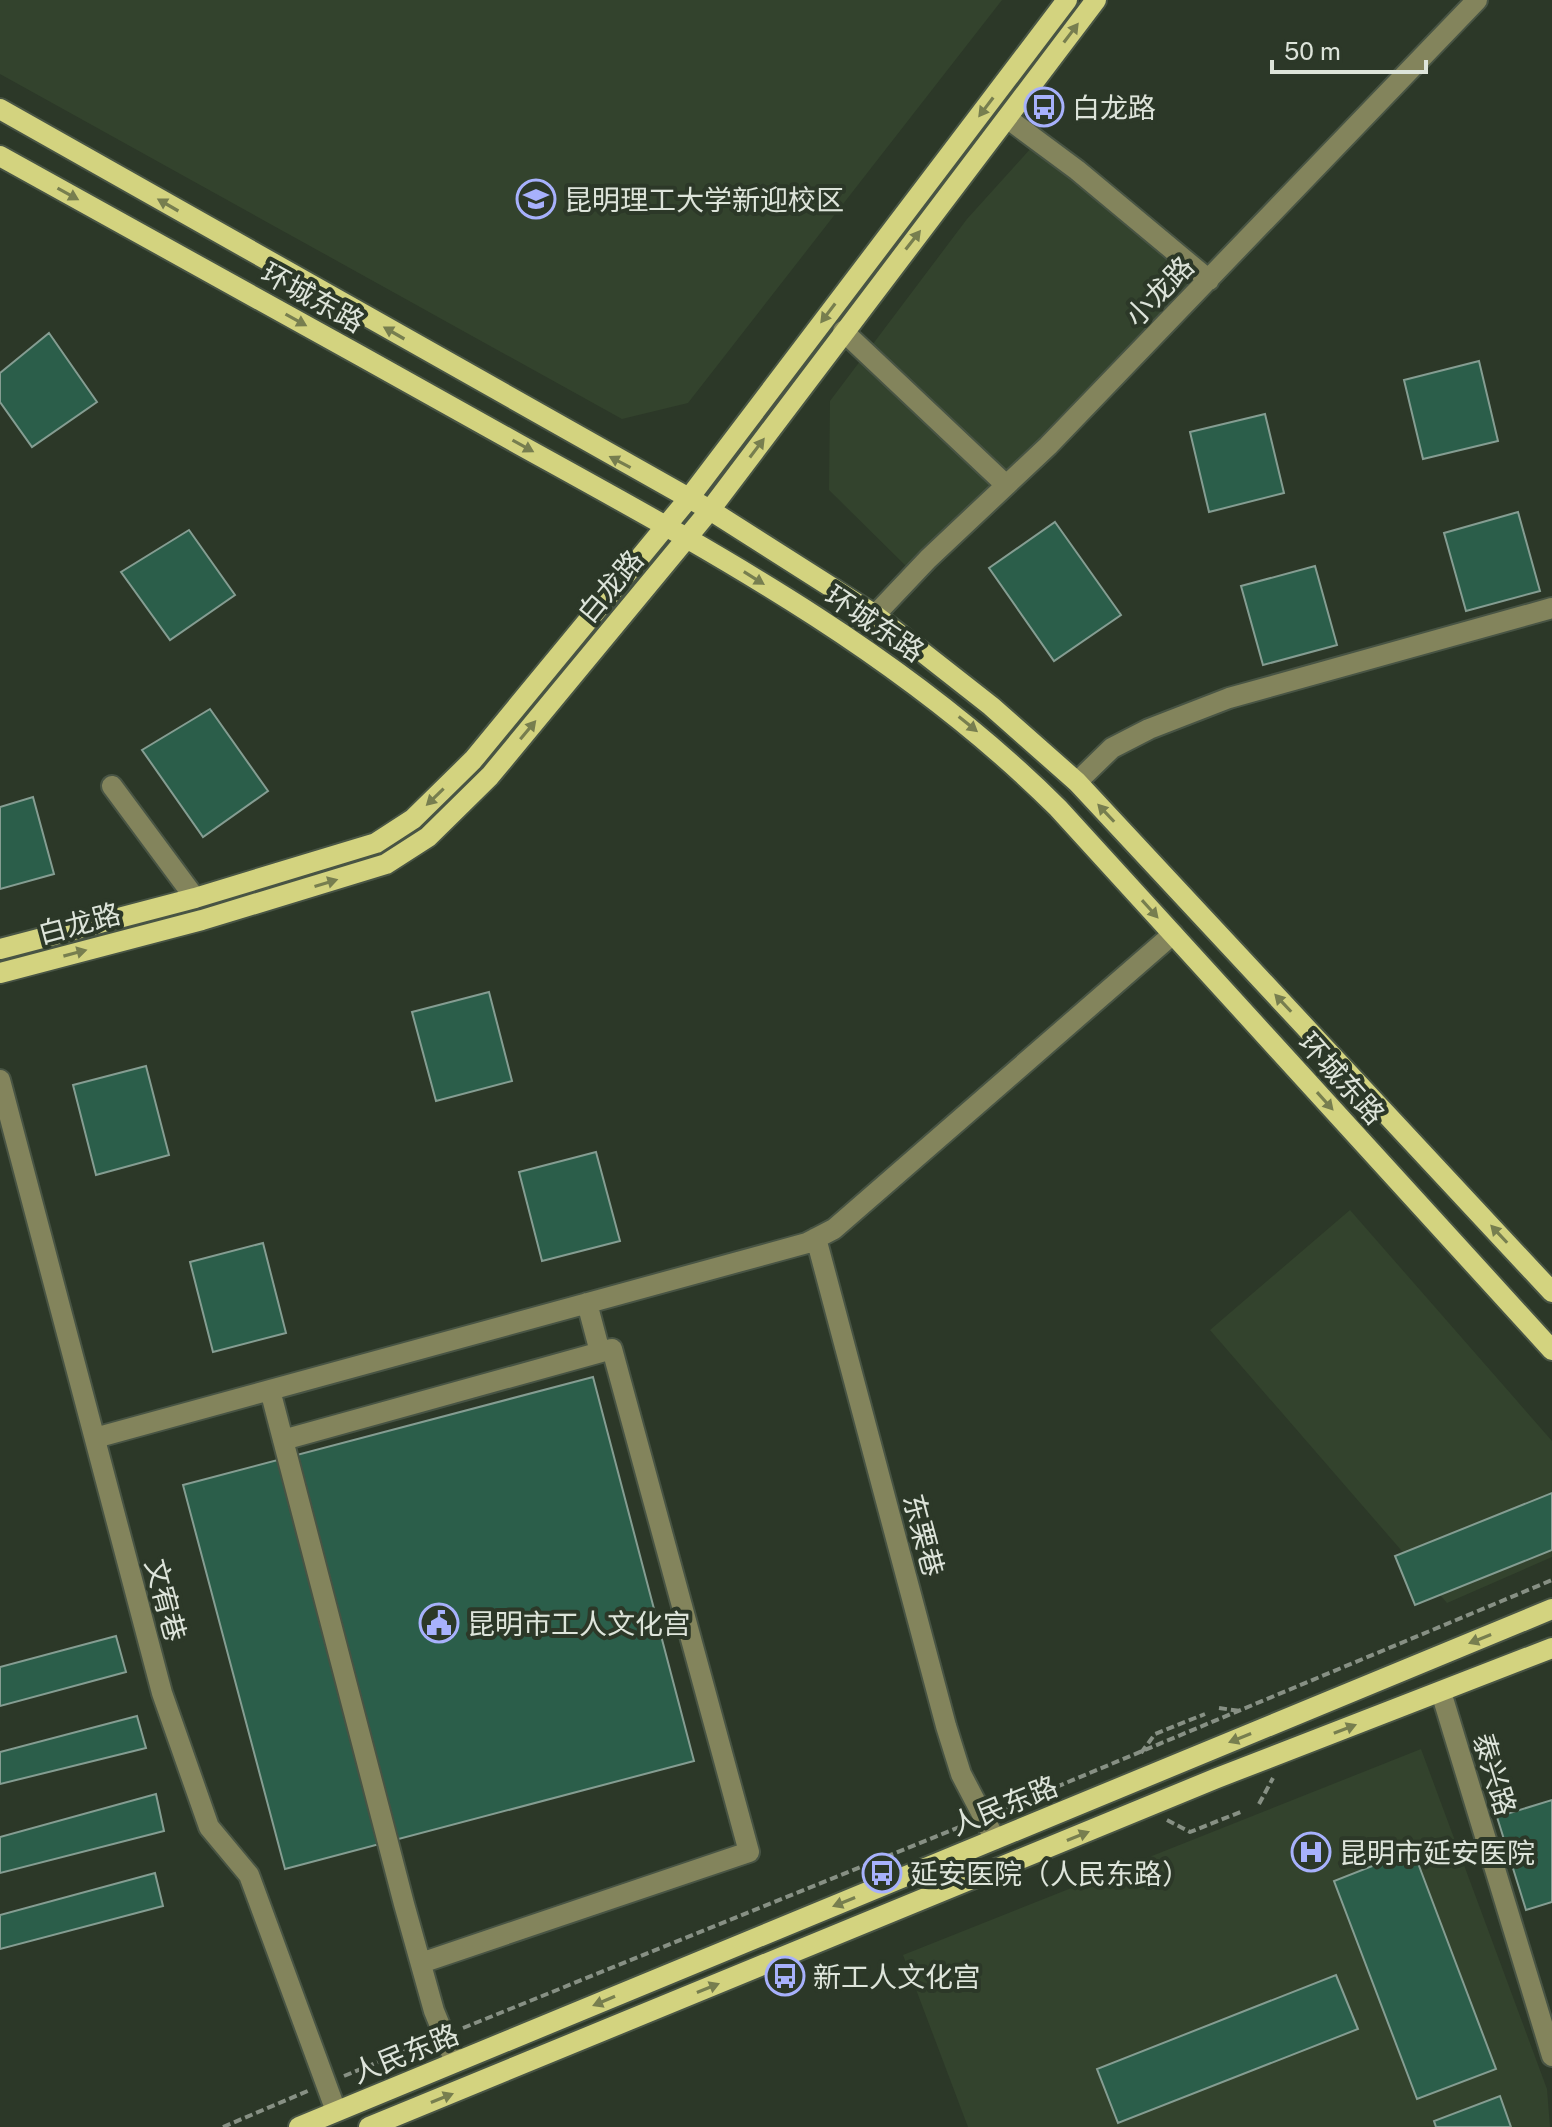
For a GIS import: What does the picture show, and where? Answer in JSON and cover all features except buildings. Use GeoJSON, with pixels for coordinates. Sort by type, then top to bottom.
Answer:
{"type":"FeatureCollection","features":[{"type":"Feature","properties":{"kind":"main road","name":"白龙路"},"geometry":{"type":"LineString","coordinates":[[0,949],[195,898],[376,843],[413,819],[473,760],[689,498],[1067,0]]}},
{"type":"Feature","properties":{"kind":"main road","name":"白龙路"},"geometry":{"type":"LineString","coordinates":[[0,973],[202,920],[386,864],[428,837],[490,776],[710,510],[1096,0]]}},
{"type":"Feature","properties":{"kind":"main road","name":"环城东路"},"geometry":{"type":"LineString","coordinates":[[0,109],[613,458],[710,510],[875,615],[991,706],[1077,782],[1552,1292]]}},
{"type":"Feature","properties":{"kind":"main road","name":"环城东路"},"geometry":{"type":"LineString","coordinates":[[0,156],[667,525],[850,637],[956,714],[1003,753],[1047,797],[1552,1350]]}},
{"type":"Feature","properties":{"kind":"main road","name":"人民东路"},"geometry":{"type":"LineString","coordinates":[[299,2127],[1552,1609]]}},
{"type":"Feature","properties":{"kind":"main road","name":"人民东路"},"geometry":{"type":"LineString","coordinates":[[369,2127],[1217,1778],[1552,1648]]}},
{"type":"Feature","properties":{"kind":"street","name":"小龙路"},"geometry":{"type":"LineString","coordinates":[[875,615],[1209,280],[1477,0]]}},
{"type":"Feature","properties":{"kind":"street"},"geometry":{"type":"LineString","coordinates":[[1007,118],[1077,170],[1209,280]]}},
{"type":"Feature","properties":{"kind":"street"},"geometry":{"type":"LineString","coordinates":[[843,331],[1006,485]]}},
{"type":"Feature","properties":{"kind":"street"},"geometry":{"type":"LineString","coordinates":[[1077,782],[1112,748],[1229,698],[1552,608]]}},
{"type":"Feature","properties":{"kind":"street"},"geometry":{"type":"LineString","coordinates":[[112,786],[195,898]]}},
{"type":"Feature","properties":{"kind":"street"},"geometry":{"type":"LineString","coordinates":[[95,1438],[816,1238],[834,1229],[1173,934]]}},
{"type":"Feature","properties":{"kind":"street","name":"文宥巷"},"geometry":{"type":"LineString","coordinates":[[0,1080],[162,1693],[209,1827],[249,1875],[336,2111]]}},
{"type":"Feature","properties":{"kind":"street","name":"东栗巷"},"geometry":{"type":"LineString","coordinates":[[816,1238],[946,1726],[961,1774],[995,1839]]}},
{"type":"Feature","properties":{"kind":"street"},"geometry":{"type":"LineString","coordinates":[[587,1303],[600,1352]]}},
{"type":"Feature","properties":{"kind":"street"},"geometry":{"type":"LineString","coordinates":[[283,1440],[612,1349],[749,1852],[421,1963]]}},
{"type":"Feature","properties":{"kind":"street"},"geometry":{"type":"LineString","coordinates":[[270,1390],[421,1963],[455,2062]]}},
{"type":"Feature","properties":{"kind":"street","name":"泰兴路"},"geometry":{"type":"LineString","coordinates":[[1441,1692],[1552,2056]]}},
{"type":"Feature","properties":{"kind":"path"},"geometry":{"type":"LineString","coordinates":[[223,2127],[1139,1755],[1552,1580]]}},
{"type":"Feature","properties":{"kind":"path"},"geometry":{"type":"LineString","coordinates":[[1219,1708],[1244,1711]]}},
{"type":"Feature","properties":{"kind":"path"},"geometry":{"type":"LineString","coordinates":[[1139,1755],[1155,1734],[1205,1714]]}},
{"type":"Feature","properties":{"kind":"path"},"geometry":{"type":"LineString","coordinates":[[1190,1832],[1243,1811]]}},
{"type":"Feature","properties":{"kind":"shaded area","name":"昆明理工大学新迎校区"},"geometry":{"type":"Polygon","coordinates":[[[0,0],[1002,0],[688,403],[622,419],[0,74],[0,0]]]}},
{"type":"Feature","properties":{"kind":"shaded area"},"geometry":{"type":"Polygon","coordinates":[[[1041,137],[1208,273],[910,570],[829,490],[830,401],[967,219],[1041,137]]]}},
{"type":"Feature","properties":{"kind":"shaded area"},"geometry":{"type":"Polygon","coordinates":[[[1350,1210],[1552,1441],[1552,1557],[1447,1603],[1210,1330],[1350,1210]]]}},
{"type":"Feature","properties":{"kind":"shaded area","name":"昆明市延安医院"},"geometry":{"type":"Polygon","coordinates":[[[1421,1749],[1547,2089],[1550,2127],[968,2127],[903,1955],[1421,1749]]]}},
{"type":"Feature","properties":{"kind":"place","name":"白龙路"},"geometry":{"type":"Point","coordinates":[1044,107]}},
{"type":"Feature","properties":{"kind":"place","name":"昆明理工大学新迎校区"},"geometry":{"type":"Point","coordinates":[536,199]}},
{"type":"Feature","properties":{"kind":"place","name":"昆明市工人文化宫"},"geometry":{"type":"Point","coordinates":[439,1623]}},
{"type":"Feature","properties":{"kind":"place","name":"昆明市延安医院"},"geometry":{"type":"Point","coordinates":[1311,1852]}},
{"type":"Feature","properties":{"kind":"place","name":"延安医院（人民东路）"},"geometry":{"type":"Point","coordinates":[882,1873]}},
{"type":"Feature","properties":{"kind":"place","name":"新工人文化宫"},"geometry":{"type":"Point","coordinates":[785,1976]}}]}
